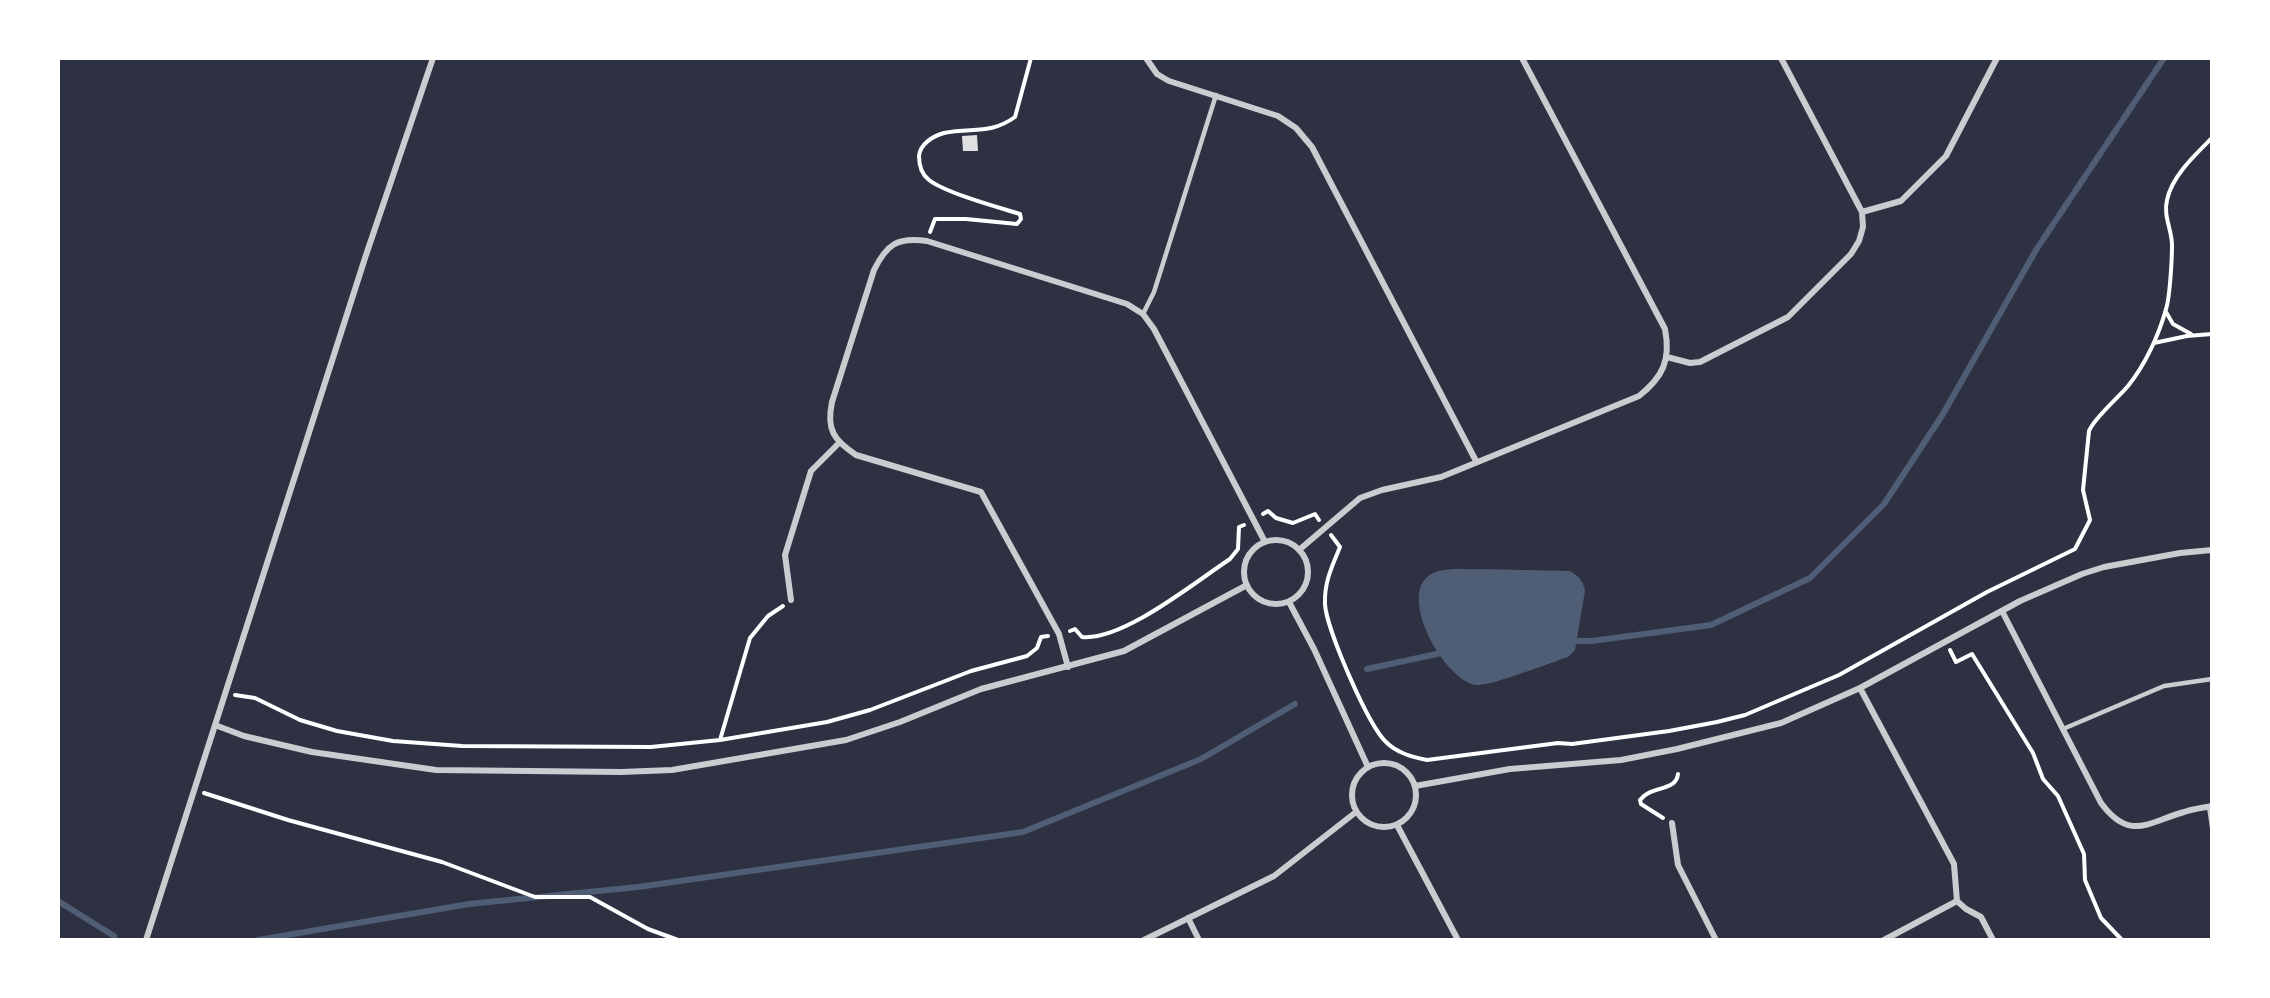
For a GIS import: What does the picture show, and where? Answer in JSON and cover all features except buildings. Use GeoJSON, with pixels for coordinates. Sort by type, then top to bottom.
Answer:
{"type":"FeatureCollection","features":[{"type":"Feature","properties":{"kind":"street"},"geometry":{"type":"LineString","coordinates":[[146,939],[366,255],[433,58]]}},
{"type":"Feature","properties":{"kind":"street"},"geometry":{"type":"LineString","coordinates":[[1146,58],[1157,74],[1169,81],[1278,116],[1296,128],[1312,147],[1476,461]]}},
{"type":"Feature","properties":{"kind":"street"},"geometry":{"type":"LineString","coordinates":[[1299,550],[1360,498],[1382,490],[1441,477],[1639,396],[1652,386],[1661,372],[1667,357],[1665,329],[1522,58]]}},
{"type":"Feature","properties":{"kind":"street"},"geometry":{"type":"LineString","coordinates":[[1667,357],[1690,363],[1700,362],[1788,317],[1851,254],[1859,241],[1863,227],[1862,212],[1781,58]]}},
{"type":"Feature","properties":{"kind":"street"},"geometry":{"type":"LineString","coordinates":[[1862,212],[1901,201],[1946,156],[1997,58]]}},
{"type":"Feature","properties":{"kind":"street"},"geometry":{"type":"LineString","coordinates":[[1068,668],[1059,634],[981,492],[856,455],[839,443],[832,431],[829,415],[874,270],[882,253],[898,242],[914,239],[927,241],[1127,304],[1143,314],[1154,329],[1266,542]]}},
{"type":"Feature","properties":{"kind":"street"},"geometry":{"type":"LineString","coordinates":[[791,600],[784,555],[811,471],[839,443]]}},
{"type":"Feature","properties":{"kind":"street"},"geometry":{"type":"LineString","coordinates":[[1283,541],[1299,550],[1305,558],[1308,579],[1304,588],[1289,602],[1279,604],[1260,600],[1247,585],[1246,564],[1257,548],[1266,542],[1283,541]]}},
{"type":"Feature","properties":{"kind":"street"},"geometry":{"type":"LineString","coordinates":[[1415,786],[1510,769],[1621,760],[1677,749],[1781,723],[1860,688],[2002,611],[2082,574],[2104,567],[2180,553],[2211,550]]}},
{"type":"Feature","properties":{"kind":"street"},"geometry":{"type":"LineString","coordinates":[[215,725],[244,736],[312,752],[436,770],[621,772],[672,770],[846,740],[900,722],[981,689],[1068,668],[1124,651],[1247,585]]}},
{"type":"Feature","properties":{"kind":"street"},"geometry":{"type":"LineString","coordinates":[[1289,602],[1314,649],[1368,766]]}},
{"type":"Feature","properties":{"kind":"street"},"geometry":{"type":"LineString","coordinates":[[2002,611],[2101,803],[2111,817],[2123,823],[2139,826],[2150,825],[2183,812],[2210,806]]}},
{"type":"Feature","properties":{"kind":"street"},"geometry":{"type":"LineString","coordinates":[[1860,688],[1954,864],[1957,901],[1981,917],[1993,939]]}},
{"type":"Feature","properties":{"kind":"street"},"geometry":{"type":"LineString","coordinates":[[1384,762],[1392,763],[1407,772],[1415,786],[1416,795],[1411,813],[1397,825],[1388,827],[1370,824],[1356,812],[1351,795],[1353,786],[1361,772],[1368,766],[1384,762]]}},
{"type":"Feature","properties":{"kind":"street"},"geometry":{"type":"LineString","coordinates":[[1143,939],[1274,876],[1356,812]]}},
{"type":"Feature","properties":{"kind":"street"},"geometry":{"type":"LineString","coordinates":[[1672,823],[1678,865],[1716,939]]}},
{"type":"Feature","properties":{"kind":"street"},"geometry":{"type":"LineString","coordinates":[[1397,825],[1458,939]]}},
{"type":"Feature","properties":{"kind":"street"},"geometry":{"type":"LineString","coordinates":[[1884,939],[1957,901]]}},
{"type":"Feature","properties":{"kind":"street"},"geometry":{"type":"LineString","coordinates":[[1188,918],[1199,939]]}},
{"type":"Feature","properties":{"kind":"lane"},"geometry":{"type":"LineString","coordinates":[[1143,314],[1154,292],[1216,95]]}},
{"type":"Feature","properties":{"kind":"lane"},"geometry":{"type":"LineString","coordinates":[[2063,729],[2164,686],[2211,679]]}},
{"type":"Feature","properties":{"kind":"lane"},"geometry":{"type":"LineString","coordinates":[[2210,806],[2211,827]]}},
{"type":"Feature","properties":{"kind":"path"},"geometry":{"type":"LineString","coordinates":[[927,241],[935,219],[966,219],[1017,224],[1021,219],[1020,214],[941,187],[928,180],[920,170],[919,160],[920,150],[924,144],[943,134],[996,128],[1015,117],[1031,58]]}},
{"type":"Feature","properties":{"kind":"path"},"geometry":{"type":"LineString","coordinates":[[226,693],[255,698],[300,720],[319,725],[393,741],[462,746],[651,747],[720,740],[827,722],[870,710],[970,671],[1028,656],[1037,648],[1041,637],[1076,629],[1082,637],[1095,638],[1152,613],[1230,559],[1238,549],[1239,527],[1268,511],[1276,518],[1293,523],[1315,514],[1340,547],[1328,574],[1325,588],[1325,607],[1330,631],[1370,720],[1384,740],[1402,753],[1427,760],[1558,743],[1572,744],[1669,731],[1745,715],[1839,675],[2029,570],[2074,549],[2090,520],[2083,490],[2089,431],[2092,423],[2130,384],[2153,343],[2165,311],[2172,244],[2166,216],[2167,198],[2191,158],[2211,138]]}},
{"type":"Feature","properties":{"kind":"path"},"geometry":{"type":"LineString","coordinates":[[2165,311],[2173,324],[2193,335]]}},
{"type":"Feature","properties":{"kind":"path"},"geometry":{"type":"LineString","coordinates":[[2153,343],[2211,334]]}},
{"type":"Feature","properties":{"kind":"path"},"geometry":{"type":"LineString","coordinates":[[720,740],[750,638],[768,616],[791,600]]}},
{"type":"Feature","properties":{"kind":"path"},"geometry":{"type":"LineString","coordinates":[[1934,622],[1956,662],[1972,654],[2033,753],[2043,778],[2058,796],[2084,854],[2085,880],[2101,918],[2122,939]]}},
{"type":"Feature","properties":{"kind":"path"},"geometry":{"type":"LineString","coordinates":[[1672,823],[1641,804],[1640,800],[1653,789],[1674,785],[1678,774]]}},
{"type":"Feature","properties":{"kind":"path"},"geometry":{"type":"LineString","coordinates":[[195,790],[288,820],[442,862],[535,897],[590,897],[648,928],[678,939]]}},
{"type":"Feature","properties":{"kind":"water"},"geometry":{"type":"Polygon","coordinates":[[[1451,569],[1570,571],[1576,575],[1582,581],[1585,591],[1575,650],[1568,657],[1483,685],[1464,680],[1452,670],[1440,656],[1423,622],[1419,605],[1420,590],[1426,578],[1431,574],[1451,569]]]}},
{"type":"Feature","properties":{"kind":"waterway"},"geometry":{"type":"LineString","coordinates":[[1569,641],[1592,641],[1711,625],[1810,578],[1884,504],[1943,414],[2036,250],[2164,58]]}},
{"type":"Feature","properties":{"kind":"waterway"},"geometry":{"type":"LineString","coordinates":[[1367,669],[1446,652]]}},
{"type":"Feature","properties":{"kind":"waterway"},"geometry":{"type":"LineString","coordinates":[[258,940],[469,904],[638,887],[1023,832],[1201,759],[1295,704]]}},
{"type":"Feature","properties":{"kind":"waterway"},"geometry":{"type":"LineString","coordinates":[[58,901],[114,936]]}}]}
